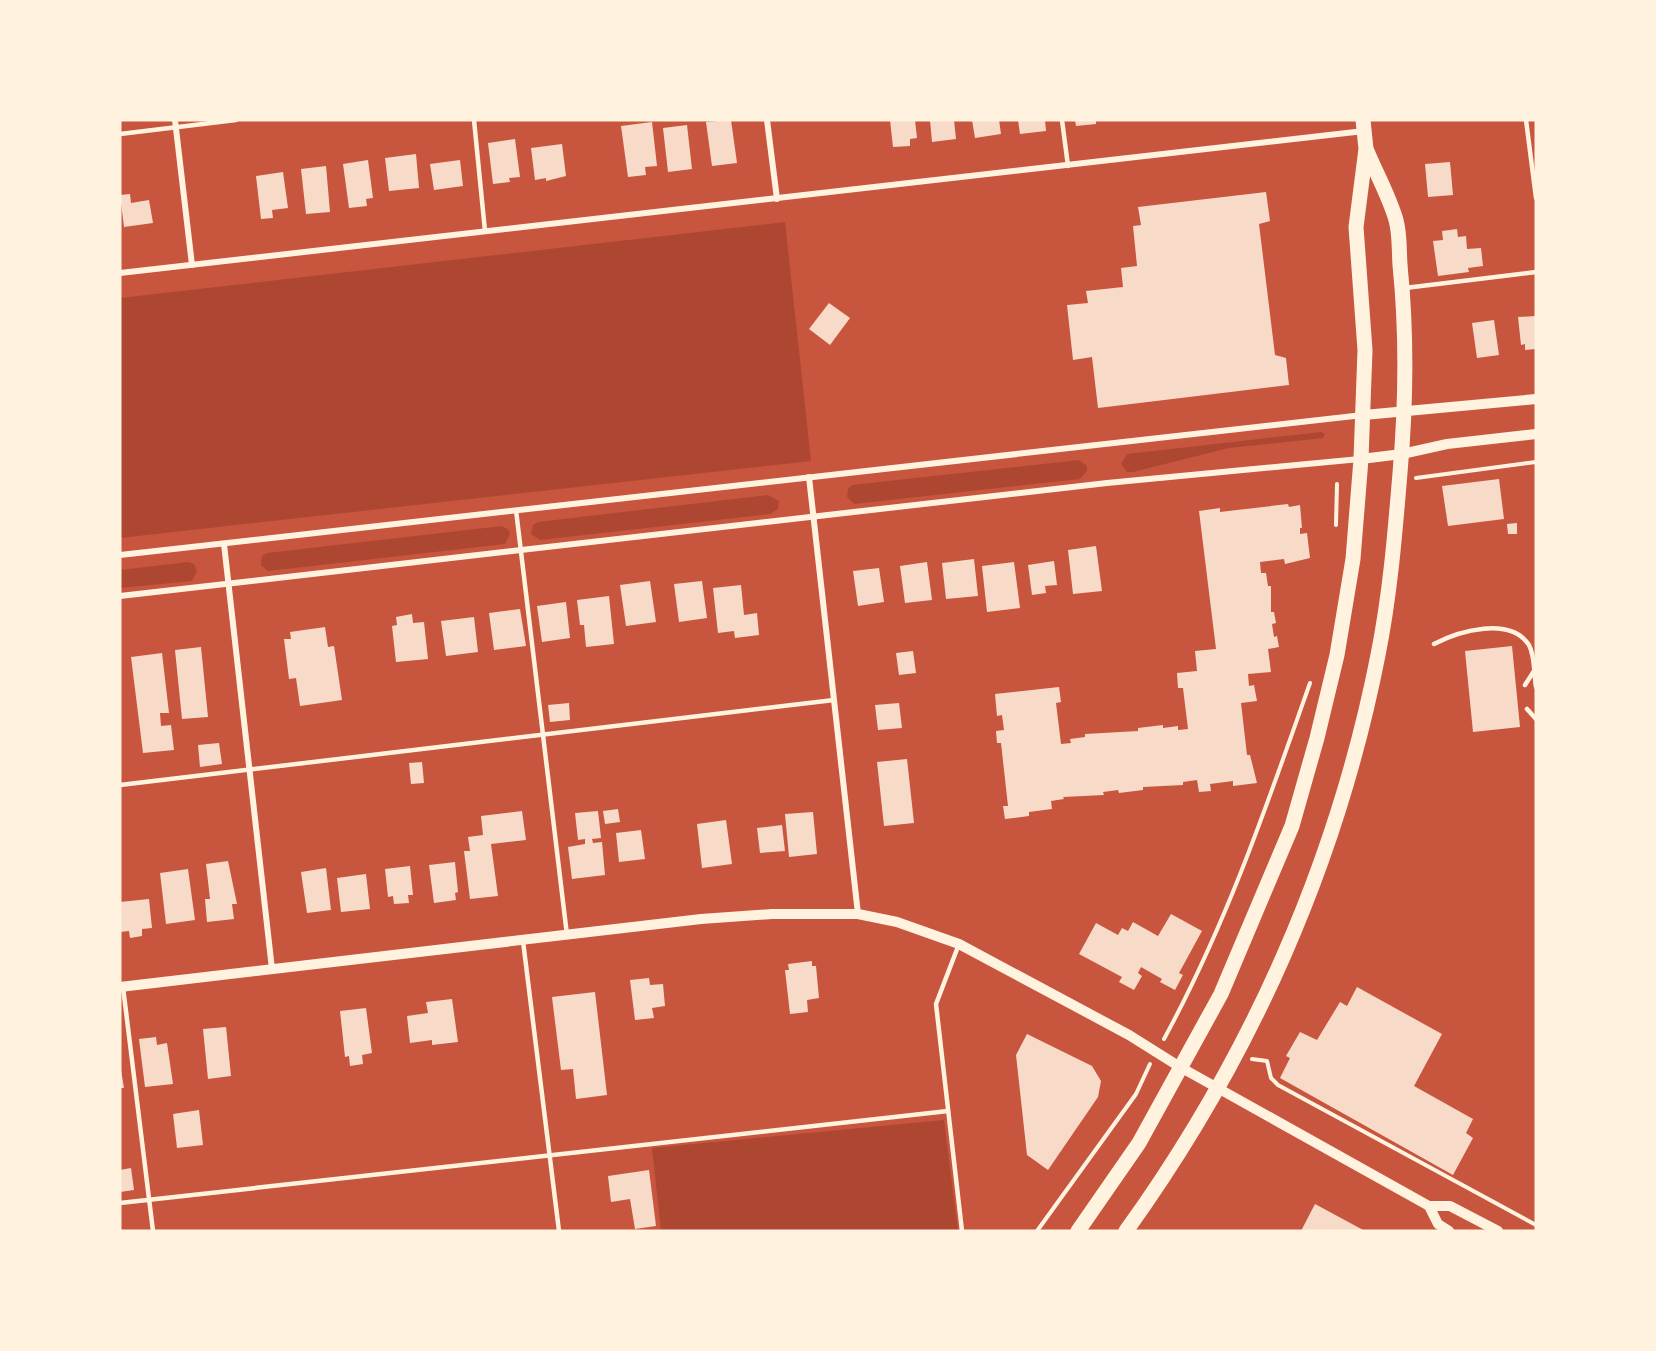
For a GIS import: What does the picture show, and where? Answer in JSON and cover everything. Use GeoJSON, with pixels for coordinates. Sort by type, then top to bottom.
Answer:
{"type":"FeatureCollection","features":[{"type":"Feature","properties":{"kind":"main road"},"geometry":{"type":"LineString","coordinates":[[1078,1231],[1140,1143],[1221,994],[1254,921],[1292,826],[1317,738],[1337,655],[1353,559],[1361,459],[1364,415],[1363,293],[1356,227],[1366,149],[1364,126]]}},
{"type":"Feature","properties":{"kind":"main road"},"geometry":{"type":"LineString","coordinates":[[1126,1231],[1168,1173],[1219,1089],[1296,933],[1337,814],[1378,655],[1393,559],[1402,454],[1404,410],[1402,288],[1396,221],[1366,149]]}},
{"type":"Feature","properties":{"kind":"street"},"geometry":{"type":"LineString","coordinates":[[767,120],[777,199]]}},
{"type":"Feature","properties":{"kind":"street"},"geometry":{"type":"LineString","coordinates":[[176,124],[192,265]]}},
{"type":"Feature","properties":{"kind":"street"},"geometry":{"type":"LineString","coordinates":[[120,273],[1068,166],[1364,126]]}},
{"type":"Feature","properties":{"kind":"street"},"geometry":{"type":"LineString","coordinates":[[120,555],[1404,410],[1443,409],[1536,399]]}},
{"type":"Feature","properties":{"kind":"street"},"geometry":{"type":"LineString","coordinates":[[120,596],[814,516],[1361,459],[1402,454],[1447,444],[1536,434]]}},
{"type":"Feature","properties":{"kind":"street"},"geometry":{"type":"LineString","coordinates":[[810,477],[858,914]]}},
{"type":"Feature","properties":{"kind":"street"},"geometry":{"type":"LineString","coordinates":[[224,544],[272,969]]}},
{"type":"Feature","properties":{"kind":"street"},"geometry":{"type":"LineString","coordinates":[[121,987],[748,916],[858,914],[897,922],[959,944],[1129,1035],[1180,1067],[1429,1206],[1450,1206],[1498,1231]]}},
{"type":"Feature","properties":{"kind":"street"},"geometry":{"type":"LineString","coordinates":[[1429,1206],[1438,1224],[1449,1231]]}},
{"type":"Feature","properties":{"kind":"lane"},"geometry":{"type":"LineString","coordinates":[[120,134],[176,124],[236,120]]}},
{"type":"Feature","properties":{"kind":"lane"},"geometry":{"type":"LineString","coordinates":[[474,120],[484,231]]}},
{"type":"Feature","properties":{"kind":"lane"},"geometry":{"type":"LineString","coordinates":[[1062,120],[1068,166]]}},
{"type":"Feature","properties":{"kind":"lane"},"geometry":{"type":"LineString","coordinates":[[1526,120],[1536,198]]}},
{"type":"Feature","properties":{"kind":"lane"},"geometry":{"type":"LineString","coordinates":[[1402,288],[1536,272]]}},
{"type":"Feature","properties":{"kind":"lane"},"geometry":{"type":"LineString","coordinates":[[516,510],[567,935]]}},
{"type":"Feature","properties":{"kind":"lane"},"geometry":{"type":"LineString","coordinates":[[1434,644],[1456,633],[1504,628],[1520,634],[1530,648],[1536,687]]}},
{"type":"Feature","properties":{"kind":"lane"},"geometry":{"type":"LineString","coordinates":[[1525,685],[1535,672]]}},
{"type":"Feature","properties":{"kind":"lane"},"geometry":{"type":"LineString","coordinates":[[120,785],[834,700]]}},
{"type":"Feature","properties":{"kind":"lane"},"geometry":{"type":"LineString","coordinates":[[1527,709],[1536,719]]}},
{"type":"Feature","properties":{"kind":"lane"},"geometry":{"type":"LineString","coordinates":[[523,940],[559,1231]]}},
{"type":"Feature","properties":{"kind":"lane"},"geometry":{"type":"LineString","coordinates":[[959,944],[936,1004],[962,1231]]}},
{"type":"Feature","properties":{"kind":"lane"},"geometry":{"type":"LineString","coordinates":[[121,987],[153,1231]]}},
{"type":"Feature","properties":{"kind":"lane"},"geometry":{"type":"LineString","coordinates":[[120,1203],[948,1111]]}},
{"type":"Feature","properties":{"kind":"path"},"geometry":{"type":"LineString","coordinates":[[1426,476],[1536,462]]}},
{"type":"Feature","properties":{"kind":"path"},"geometry":{"type":"LineString","coordinates":[[1336,529],[1337,484]]}},
{"type":"Feature","properties":{"kind":"path"},"geometry":{"type":"LineString","coordinates":[[1170,1029],[1219,930],[1247,859],[1313,674]]}},
{"type":"Feature","properties":{"kind":"path"},"geometry":{"type":"LineString","coordinates":[[1255,1061],[1267,1061],[1271,1078],[1278,1085],[1536,1225]]}},
{"type":"Feature","properties":{"kind":"path"},"geometry":{"type":"LineString","coordinates":[[1037,1231],[1136,1094],[1144,1075]]}},
{"type":"Feature","properties":{"kind":"shaded area"},"geometry":{"type":"Polygon","coordinates":[[[785,222],[811,461],[120,538],[120,298],[785,222]]]}},
{"type":"Feature","properties":{"kind":"shaded area"},"geometry":{"type":"Polygon","coordinates":[[[1321,432],[1325,434],[1323,438],[1229,448],[1133,472],[1127,472],[1121,464],[1127,454],[1321,432]]]}},
{"type":"Feature","properties":{"kind":"shaded area"},"geometry":{"type":"Polygon","coordinates":[[[1079,460],[1087,466],[1087,471],[1080,479],[854,504],[847,497],[848,489],[852,485],[1079,460]]]}},
{"type":"Feature","properties":{"kind":"shaded area"},"geometry":{"type":"Polygon","coordinates":[[[768,495],[779,501],[778,509],[770,514],[540,540],[531,534],[533,525],[538,522],[768,495]]]}},
{"type":"Feature","properties":{"kind":"shaded area"},"geometry":{"type":"Polygon","coordinates":[[[502,526],[509,530],[510,534],[505,544],[268,571],[261,565],[262,556],[267,553],[502,526]]]}},
{"type":"Feature","properties":{"kind":"shaded area"},"geometry":{"type":"Polygon","coordinates":[[[188,562],[194,564],[197,571],[192,581],[120,588],[120,570],[188,562]]]}},
{"type":"Feature","properties":{"kind":"shaded area"},"geometry":{"type":"Polygon","coordinates":[[[944,1120],[958,1231],[661,1231],[652,1148],[944,1120]]]}},
{"type":"Feature","properties":{"kind":"building"},"geometry":{"type":"Polygon","coordinates":[[[731,120],[737,163],[712,166],[706,122],[731,120]]]}},
{"type":"Feature","properties":{"kind":"building"},"geometry":{"type":"Polygon","coordinates":[[[890,120],[915,120],[917,138],[910,139],[910,146],[893,147],[890,120]]]}},
{"type":"Feature","properties":{"kind":"building"},"geometry":{"type":"Polygon","coordinates":[[[930,120],[954,120],[956,139],[932,142],[930,120]]]}},
{"type":"Feature","properties":{"kind":"building"},"geometry":{"type":"Polygon","coordinates":[[[972,120],[999,120],[1001,134],[975,138],[972,120]]]}},
{"type":"Feature","properties":{"kind":"building"},"geometry":{"type":"Polygon","coordinates":[[[1018,120],[1045,120],[1046,131],[1020,134],[1018,120]]]}},
{"type":"Feature","properties":{"kind":"building"},"geometry":{"type":"Polygon","coordinates":[[[1075,120],[1096,120],[1096,124],[1076,126],[1075,120]]]}},
{"type":"Feature","properties":{"kind":"building"},"geometry":{"type":"Polygon","coordinates":[[[652,122],[657,166],[645,167],[646,175],[628,177],[621,126],[652,122]]]}},
{"type":"Feature","properties":{"kind":"building"},"geometry":{"type":"Polygon","coordinates":[[[687,125],[692,169],[668,172],[663,128],[687,125]]]}},
{"type":"Feature","properties":{"kind":"building"},"geometry":{"type":"Polygon","coordinates":[[[515,139],[520,177],[509,178],[510,182],[493,184],[488,143],[515,139]]]}},
{"type":"Feature","properties":{"kind":"building"},"geometry":{"type":"Polygon","coordinates":[[[562,144],[566,176],[546,181],[546,178],[535,180],[531,148],[562,144]]]}},
{"type":"Feature","properties":{"kind":"building"},"geometry":{"type":"Polygon","coordinates":[[[416,154],[419,188],[389,191],[385,158],[416,154]]]}},
{"type":"Feature","properties":{"kind":"building"},"geometry":{"type":"Polygon","coordinates":[[[368,160],[373,198],[366,199],[367,206],[349,208],[343,164],[368,160]]]}},
{"type":"Feature","properties":{"kind":"building"},"geometry":{"type":"Polygon","coordinates":[[[460,160],[463,186],[434,190],[430,164],[460,160]]]}},
{"type":"Feature","properties":{"kind":"building"},"geometry":{"type":"Polygon","coordinates":[[[1450,162],[1453,195],[1428,197],[1425,164],[1450,162]]]}},
{"type":"Feature","properties":{"kind":"building"},"geometry":{"type":"Polygon","coordinates":[[[326,166],[330,212],[306,214],[301,169],[326,166]]]}},
{"type":"Feature","properties":{"kind":"building"},"geometry":{"type":"Polygon","coordinates":[[[283,172],[288,208],[272,210],[273,218],[261,219],[256,176],[283,172]]]}},
{"type":"Feature","properties":{"kind":"building"},"geometry":{"type":"Polygon","coordinates":[[[1266,192],[1270,221],[1259,224],[1275,355],[1286,358],[1289,385],[1098,408],[1092,357],[1073,360],[1067,305],[1088,303],[1086,291],[1123,287],[1121,268],[1137,266],[1133,226],[1141,225],[1138,207],[1266,192]]]}},
{"type":"Feature","properties":{"kind":"building"},"geometry":{"type":"Polygon","coordinates":[[[130,194],[131,203],[149,200],[153,223],[124,227],[120,195],[130,194]]]}},
{"type":"Feature","properties":{"kind":"building"},"geometry":{"type":"Polygon","coordinates":[[[1457,229],[1458,237],[1466,236],[1467,249],[1481,248],[1483,266],[1468,268],[1469,272],[1438,276],[1433,241],[1443,240],[1442,231],[1457,229]]]}},
{"type":"Feature","properties":{"kind":"building"},"geometry":{"type":"Polygon","coordinates":[[[829,303],[850,318],[830,345],[809,329],[829,303]]]}},
{"type":"Feature","properties":{"kind":"building"},"geometry":{"type":"Polygon","coordinates":[[[1536,316],[1536,349],[1525,350],[1525,344],[1521,345],[1518,317],[1536,316]]]}},
{"type":"Feature","properties":{"kind":"building"},"geometry":{"type":"Polygon","coordinates":[[[1494,320],[1499,355],[1477,358],[1472,323],[1494,320]]]}},
{"type":"Feature","properties":{"kind":"building"},"geometry":{"type":"Polygon","coordinates":[[[1499,479],[1504,519],[1448,526],[1442,486],[1499,479]]]}},
{"type":"Feature","properties":{"kind":"building"},"geometry":{"type":"Polygon","coordinates":[[[1288,504],[1289,507],[1300,505],[1302,528],[1300,528],[1300,534],[1307,533],[1310,558],[1285,564],[1284,559],[1260,562],[1261,573],[1266,573],[1268,586],[1271,586],[1271,612],[1274,612],[1276,623],[1272,624],[1274,637],[1277,636],[1279,647],[1268,649],[1271,672],[1248,674],[1249,686],[1254,685],[1257,701],[1241,703],[1247,755],[1250,755],[1257,783],[1233,786],[1233,781],[1210,784],[1211,791],[1199,792],[1197,780],[1183,782],[1183,785],[1143,787],[1143,790],[1119,793],[1118,790],[1103,792],[1104,795],[1063,797],[1064,799],[1051,801],[1052,809],[1029,812],[1029,816],[1005,819],[1003,806],[1008,806],[1001,743],[997,743],[996,731],[1004,730],[1002,715],[997,716],[995,694],[1059,687],[1061,702],[1056,703],[1061,744],[1071,743],[1070,739],[1085,737],[1085,734],[1138,731],[1138,728],[1163,725],[1163,728],[1178,726],[1178,730],[1188,729],[1183,688],[1178,688],[1177,673],[1197,671],[1195,651],[1216,649],[1199,511],[1220,508],[1220,512],[1288,504]]]}},
{"type":"Feature","properties":{"kind":"building"},"geometry":{"type":"Polygon","coordinates":[[[1517,523],[1517,534],[1508,534],[1507,524],[1517,523]]]}},
{"type":"Feature","properties":{"kind":"building"},"geometry":{"type":"Polygon","coordinates":[[[1096,546],[1102,591],[1073,594],[1068,550],[1096,546]]]}},
{"type":"Feature","properties":{"kind":"building"},"geometry":{"type":"Polygon","coordinates":[[[974,559],[978,596],[946,599],[942,563],[974,559]]]}},
{"type":"Feature","properties":{"kind":"building"},"geometry":{"type":"Polygon","coordinates":[[[1054,561],[1057,585],[1045,586],[1046,593],[1032,595],[1028,565],[1054,561]]]}},
{"type":"Feature","properties":{"kind":"building"},"geometry":{"type":"Polygon","coordinates":[[[927,562],[932,600],[905,603],[900,566],[927,562]]]}},
{"type":"Feature","properties":{"kind":"building"},"geometry":{"type":"Polygon","coordinates":[[[1014,562],[1020,608],[987,612],[982,566],[1014,562]]]}},
{"type":"Feature","properties":{"kind":"building"},"geometry":{"type":"Polygon","coordinates":[[[879,568],[884,602],[858,606],[853,571],[879,568]]]}},
{"type":"Feature","properties":{"kind":"building"},"geometry":{"type":"Polygon","coordinates":[[[650,581],[656,622],[626,626],[620,585],[650,581]]]}},
{"type":"Feature","properties":{"kind":"building"},"geometry":{"type":"Polygon","coordinates":[[[702,581],[707,618],[679,622],[674,584],[702,581]]]}},
{"type":"Feature","properties":{"kind":"building"},"geometry":{"type":"Polygon","coordinates":[[[741,585],[744,615],[757,613],[759,635],[735,638],[734,631],[718,633],[713,588],[741,585]]]}},
{"type":"Feature","properties":{"kind":"building"},"geometry":{"type":"Polygon","coordinates":[[[609,596],[614,644],[586,647],[584,625],[580,625],[577,600],[609,596]]]}},
{"type":"Feature","properties":{"kind":"building"},"geometry":{"type":"Polygon","coordinates":[[[566,602],[570,638],[542,642],[537,606],[566,602]]]}},
{"type":"Feature","properties":{"kind":"building"},"geometry":{"type":"Polygon","coordinates":[[[520,609],[526,646],[494,650],[489,613],[520,609]]]}},
{"type":"Feature","properties":{"kind":"building"},"geometry":{"type":"Polygon","coordinates":[[[412,614],[413,623],[424,622],[428,659],[396,662],[392,626],[397,625],[396,617],[412,614]]]}},
{"type":"Feature","properties":{"kind":"building"},"geometry":{"type":"Polygon","coordinates":[[[474,617],[478,652],[446,656],[441,621],[474,617]]]}},
{"type":"Feature","properties":{"kind":"building"},"geometry":{"type":"Polygon","coordinates":[[[325,627],[328,647],[334,646],[342,700],[300,706],[296,678],[289,679],[284,639],[291,639],[290,632],[325,627]]]}},
{"type":"Feature","properties":{"kind":"building"},"geometry":{"type":"Polygon","coordinates":[[[1512,646],[1520,727],[1473,732],[1465,651],[1512,646]]]}},
{"type":"Feature","properties":{"kind":"building"},"geometry":{"type":"Polygon","coordinates":[[[201,647],[208,717],[182,719],[175,650],[201,647]]]}},
{"type":"Feature","properties":{"kind":"building"},"geometry":{"type":"Polygon","coordinates":[[[913,651],[916,673],[899,675],[896,653],[913,651]]]}},
{"type":"Feature","properties":{"kind":"building"},"geometry":{"type":"Polygon","coordinates":[[[162,653],[169,713],[160,713],[161,726],[171,725],[174,750],[143,753],[131,657],[162,653]]]}},
{"type":"Feature","properties":{"kind":"building"},"geometry":{"type":"Polygon","coordinates":[[[569,703],[570,720],[550,722],[548,705],[569,703]]]}},
{"type":"Feature","properties":{"kind":"building"},"geometry":{"type":"Polygon","coordinates":[[[899,703],[902,728],[878,730],[875,705],[899,703]]]}},
{"type":"Feature","properties":{"kind":"building"},"geometry":{"type":"Polygon","coordinates":[[[219,743],[222,764],[200,767],[198,745],[219,743]]]}},
{"type":"Feature","properties":{"kind":"building"},"geometry":{"type":"Polygon","coordinates":[[[907,759],[914,823],[884,826],[877,762],[907,759]]]}},
{"type":"Feature","properties":{"kind":"building"},"geometry":{"type":"Polygon","coordinates":[[[422,762],[424,783],[411,784],[409,763],[422,762]]]}},
{"type":"Feature","properties":{"kind":"building"},"geometry":{"type":"Polygon","coordinates":[[[618,809],[620,822],[605,824],[603,811],[618,809]]]}},
{"type":"Feature","properties":{"kind":"building"},"geometry":{"type":"Polygon","coordinates":[[[522,811],[526,840],[491,844],[498,896],[470,899],[464,851],[470,851],[468,837],[483,835],[481,816],[522,811]]]}},
{"type":"Feature","properties":{"kind":"building"},"geometry":{"type":"Polygon","coordinates":[[[598,811],[601,838],[592,839],[593,843],[602,842],[605,875],[572,879],[568,847],[585,844],[585,839],[578,840],[575,813],[598,811]]]}},
{"type":"Feature","properties":{"kind":"building"},"geometry":{"type":"Polygon","coordinates":[[[813,812],[817,854],[789,857],[785,814],[813,812]]]}},
{"type":"Feature","properties":{"kind":"building"},"geometry":{"type":"Polygon","coordinates":[[[726,820],[732,864],[702,868],[697,824],[726,820]]]}},
{"type":"Feature","properties":{"kind":"building"},"geometry":{"type":"Polygon","coordinates":[[[782,825],[785,851],[760,853],[757,828],[782,825]]]}},
{"type":"Feature","properties":{"kind":"building"},"geometry":{"type":"Polygon","coordinates":[[[641,830],[645,859],[619,862],[616,833],[641,830]]]}},
{"type":"Feature","properties":{"kind":"building"},"geometry":{"type":"Polygon","coordinates":[[[228,861],[237,904],[232,904],[234,919],[207,922],[205,899],[210,899],[206,864],[228,861]]]}},
{"type":"Feature","properties":{"kind":"building"},"geometry":{"type":"Polygon","coordinates":[[[455,862],[458,892],[455,893],[456,900],[434,903],[429,865],[455,862]]]}},
{"type":"Feature","properties":{"kind":"building"},"geometry":{"type":"Polygon","coordinates":[[[410,866],[413,895],[408,895],[409,903],[394,904],[393,896],[388,897],[385,869],[410,866]]]}},
{"type":"Feature","properties":{"kind":"building"},"geometry":{"type":"Polygon","coordinates":[[[326,868],[331,910],[307,913],[301,872],[326,868]]]}},
{"type":"Feature","properties":{"kind":"building"},"geometry":{"type":"Polygon","coordinates":[[[188,869],[195,920],[166,924],[160,873],[188,869]]]}},
{"type":"Feature","properties":{"kind":"building"},"geometry":{"type":"Polygon","coordinates":[[[366,874],[370,909],[341,912],[337,878],[366,874]]]}},
{"type":"Feature","properties":{"kind":"building"},"geometry":{"type":"Polygon","coordinates":[[[149,899],[152,928],[142,929],[142,936],[130,938],[129,931],[120,932],[120,902],[149,899]]]}},
{"type":"Feature","properties":{"kind":"building"},"geometry":{"type":"Polygon","coordinates":[[[1171,914],[1202,931],[1179,973],[1183,975],[1175,990],[1160,982],[1162,979],[1141,967],[1138,973],[1142,976],[1134,990],[1119,982],[1122,977],[1079,954],[1096,923],[1118,935],[1122,928],[1128,931],[1133,922],[1158,936],[1171,914]]]}},
{"type":"Feature","properties":{"kind":"building"},"geometry":{"type":"Polygon","coordinates":[[[812,961],[812,966],[816,966],[819,998],[807,1000],[808,1012],[790,1014],[785,970],[789,970],[788,964],[812,961]]]}},
{"type":"Feature","properties":{"kind":"building"},"geometry":{"type":"Polygon","coordinates":[[[649,978],[650,985],[663,984],[665,1006],[652,1008],[654,1018],[635,1020],[630,980],[649,978]]]}},
{"type":"Feature","properties":{"kind":"building"},"geometry":{"type":"Polygon","coordinates":[[[1357,987],[1442,1034],[1414,1086],[1473,1119],[1466,1133],[1473,1138],[1453,1175],[1280,1078],[1290,1058],[1286,1056],[1300,1032],[1317,1040],[1340,1002],[1347,1006],[1357,987]]]}},
{"type":"Feature","properties":{"kind":"building"},"geometry":{"type":"Polygon","coordinates":[[[595,992],[607,1095],[576,1099],[573,1069],[561,1070],[552,997],[595,992]]]}},
{"type":"Feature","properties":{"kind":"building"},"geometry":{"type":"Polygon","coordinates":[[[452,999],[458,1042],[432,1045],[432,1040],[410,1043],[407,1016],[428,1013],[426,1002],[452,999]]]}},
{"type":"Feature","properties":{"kind":"building"},"geometry":{"type":"Polygon","coordinates":[[[366,1008],[372,1053],[362,1055],[363,1064],[350,1066],[349,1056],[345,1057],[340,1011],[366,1008]]]}},
{"type":"Feature","properties":{"kind":"building"},"geometry":{"type":"Polygon","coordinates":[[[226,1027],[231,1076],[208,1079],[203,1029],[226,1027]]]}},
{"type":"Feature","properties":{"kind":"building"},"geometry":{"type":"Polygon","coordinates":[[[1027,1034],[1092,1066],[1101,1081],[1098,1097],[1048,1170],[1027,1155],[1016,1055],[1027,1034]]]}},
{"type":"Feature","properties":{"kind":"building"},"geometry":{"type":"Polygon","coordinates":[[[156,1037],[157,1045],[167,1043],[173,1084],[145,1087],[139,1039],[156,1037]]]}},
{"type":"Feature","properties":{"kind":"building"},"geometry":{"type":"Polygon","coordinates":[[[120,1064],[124,1088],[120,1088],[120,1064]]]}},
{"type":"Feature","properties":{"kind":"building"},"geometry":{"type":"Polygon","coordinates":[[[199,1110],[203,1145],[177,1148],[173,1114],[199,1110]]]}},
{"type":"Feature","properties":{"kind":"building"},"geometry":{"type":"Polygon","coordinates":[[[131,1168],[134,1190],[120,1192],[120,1170],[131,1168]]]}},
{"type":"Feature","properties":{"kind":"building"},"geometry":{"type":"Polygon","coordinates":[[[649,1170],[656,1226],[635,1229],[630,1199],[611,1202],[608,1176],[649,1170]]]}},
{"type":"Feature","properties":{"kind":"building"},"geometry":{"type":"Polygon","coordinates":[[[1315,1204],[1365,1231],[1301,1231],[1315,1204]]]}}]}
